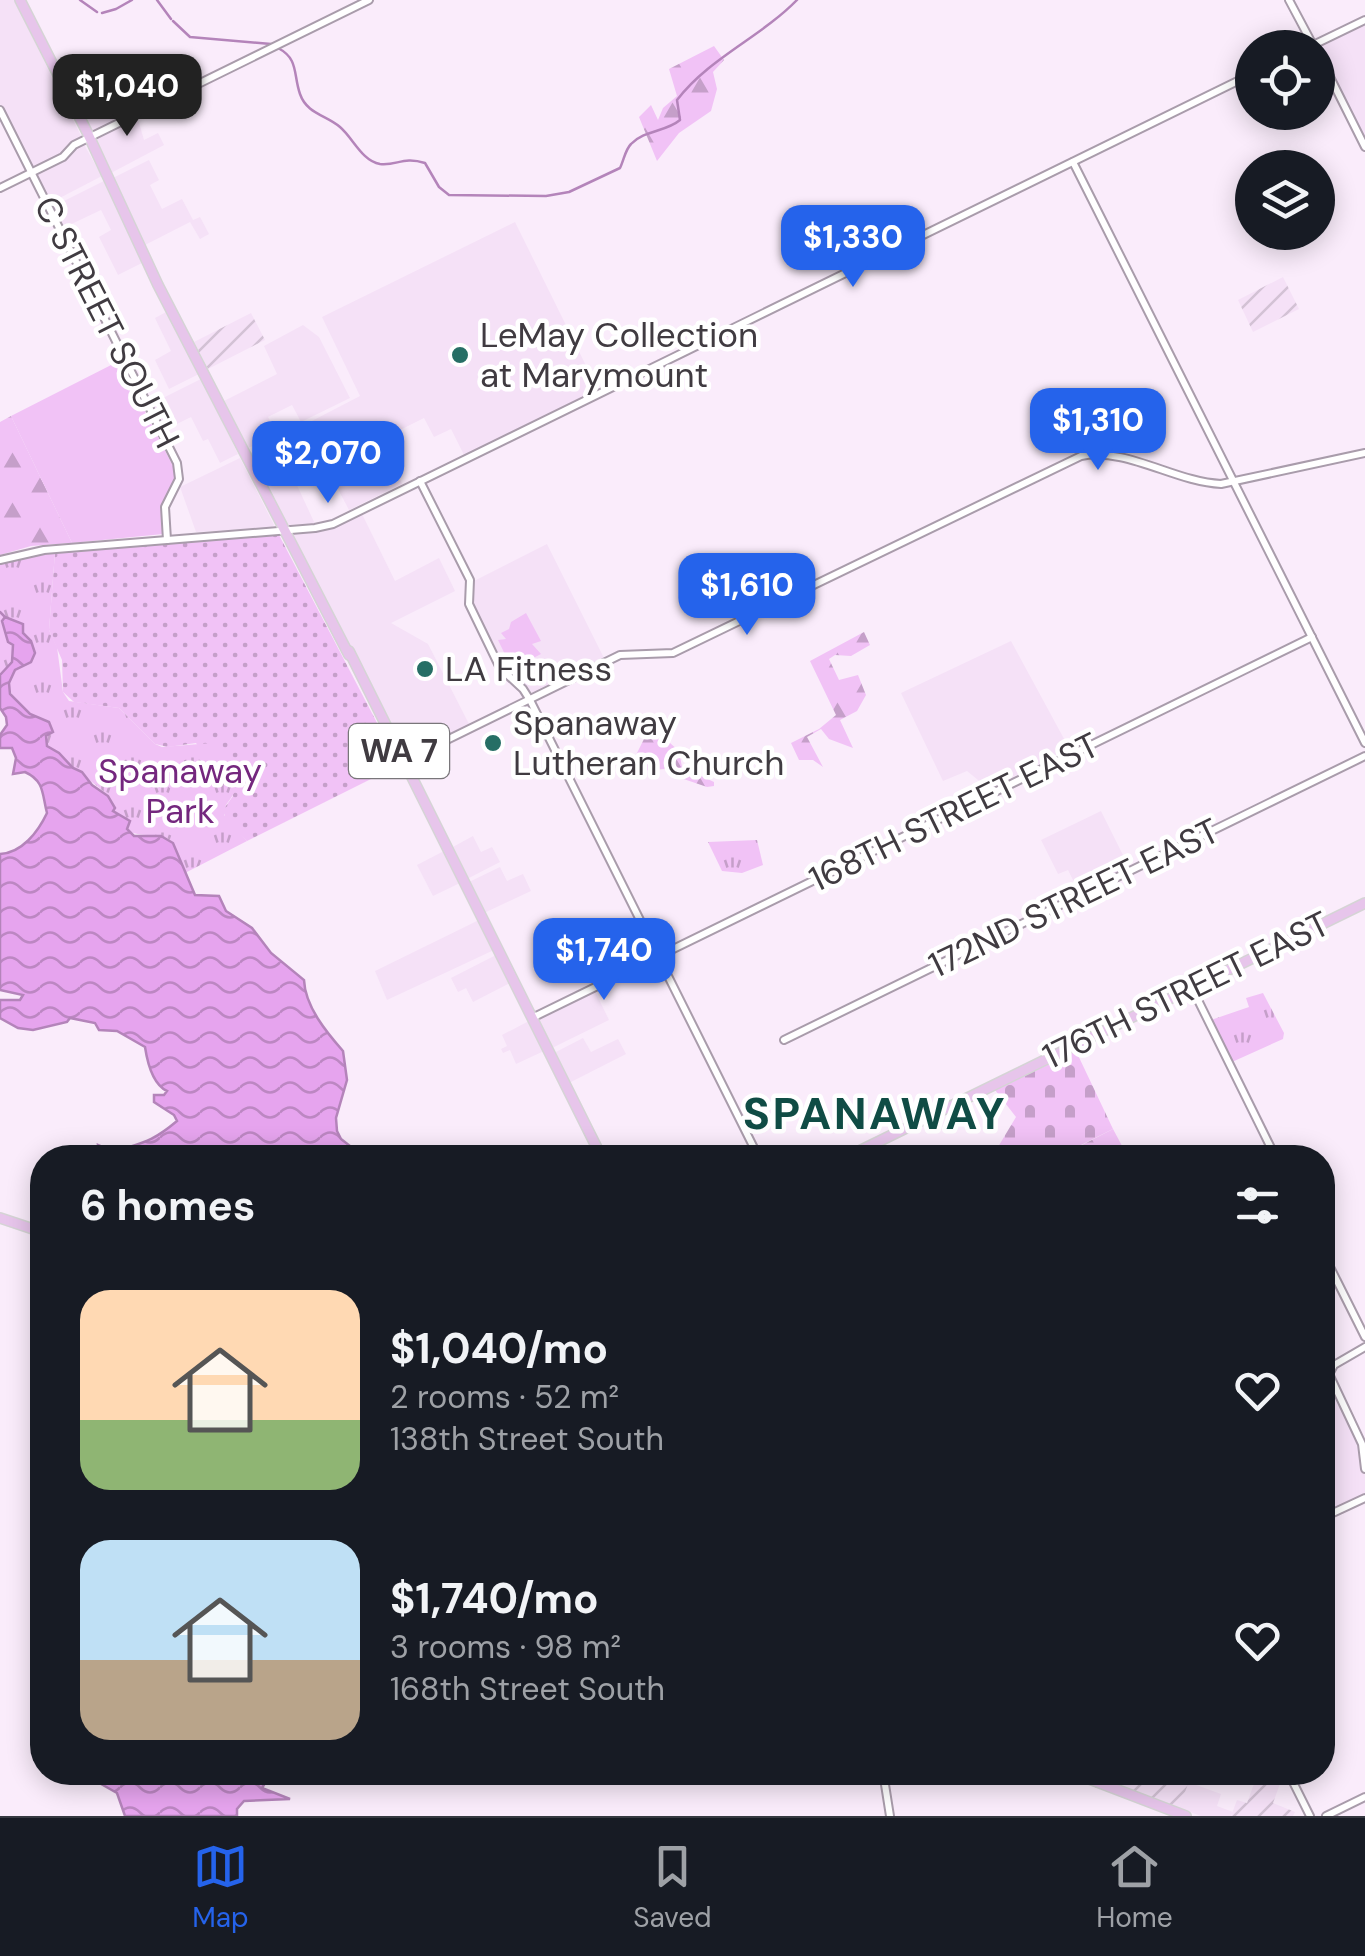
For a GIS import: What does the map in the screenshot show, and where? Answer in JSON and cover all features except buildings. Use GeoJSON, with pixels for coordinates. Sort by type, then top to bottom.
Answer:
{"type":"FeatureCollection","features":[{"type":"Feature","properties":{"kind":"main road","name":"WA 7"},"geometry":{"type":"LineString","coordinates":[[20,0],[283,531],[404,761],[596,1145]]}},
{"type":"Feature","properties":{"kind":"main road","name":"176TH STREET EAST"},"geometry":{"type":"LineString","coordinates":[[1252,961],[1365,905]]}},
{"type":"Feature","properties":{"kind":"main road","name":"176TH STREET EAST"},"geometry":{"type":"LineString","coordinates":[[872,1145],[1365,905]]}},
{"type":"Feature","properties":{"kind":"main road","name":"176TH STREET EAST"},"geometry":{"type":"LineString","coordinates":[[880,1144],[1093,1035],[1193,990]]}},
{"type":"Feature","properties":{"kind":"main road"},"geometry":{"type":"LineString","coordinates":[[1156,1008],[1179,994]]}},
{"type":"Feature","properties":{"kind":"main road"},"geometry":{"type":"LineString","coordinates":[[1078,1047],[1093,1035]]}},
{"type":"Feature","properties":{"kind":"main road"},"geometry":{"type":"LineString","coordinates":[[880,1144],[898,1132]]}},
{"type":"Feature","properties":{"kind":"main road"},"geometry":{"type":"LineString","coordinates":[[0,1218],[30,1228]]}},
{"type":"Feature","properties":{"kind":"main road"},"geometry":{"type":"LineString","coordinates":[[1115,1785],[1186,1816]]}},
{"type":"Feature","properties":{"kind":"street"},"geometry":{"type":"LineString","coordinates":[[0,188],[63,157],[71,146],[370,0]]}},
{"type":"Feature","properties":{"kind":"street"},"geometry":{"type":"LineString","coordinates":[[1289,0],[1304,30]]}},
{"type":"Feature","properties":{"kind":"street"},"geometry":{"type":"LineString","coordinates":[[1335,36],[1365,20]]}},
{"type":"Feature","properties":{"kind":"street"},"geometry":{"type":"LineString","coordinates":[[0,560],[44,550],[320,528],[1235,82]]}},
{"type":"Feature","properties":{"kind":"street"},"geometry":{"type":"LineString","coordinates":[[1335,90],[1365,147]]}},
{"type":"Feature","properties":{"kind":"street","name":"C STREET SOUTH"},"geometry":{"type":"LineString","coordinates":[[0,110],[177,462],[179,480],[165,507],[167,540]]}},
{"type":"Feature","properties":{"kind":"street"},"geometry":{"type":"LineString","coordinates":[[1073,162],[1365,743]]}},
{"type":"Feature","properties":{"kind":"street"},"geometry":{"type":"LineString","coordinates":[[404,761],[620,655],[674,653],[1081,456],[1109,456],[1204,482],[1235,482],[1365,452]]}},
{"type":"Feature","properties":{"kind":"street"},"geometry":{"type":"LineString","coordinates":[[420,481],[470,581],[469,604],[500,668],[530,700],[752,1145]]}},
{"type":"Feature","properties":{"kind":"street","name":"168TH STREET EAST"},"geometry":{"type":"LineString","coordinates":[[532,1018],[1312,637]]}},
{"type":"Feature","properties":{"kind":"street","name":"172ND STREET EAST"},"geometry":{"type":"LineString","coordinates":[[784,1040],[1365,756]]}},
{"type":"Feature","properties":{"kind":"street"},"geometry":{"type":"LineString","coordinates":[[532,1018],[658,956]]}},
{"type":"Feature","properties":{"kind":"street"},"geometry":{"type":"LineString","coordinates":[[1193,990],[1270,1145]]}},
{"type":"Feature","properties":{"kind":"street"},"geometry":{"type":"LineString","coordinates":[[1335,1277],[1365,1337]]}},
{"type":"Feature","properties":{"kind":"street"},"geometry":{"type":"LineString","coordinates":[[1335,1366],[1365,1347]]}},
{"type":"Feature","properties":{"kind":"street"},"geometry":{"type":"LineString","coordinates":[[1335,1390],[1362,1444],[1365,1469]]}},
{"type":"Feature","properties":{"kind":"street"},"geometry":{"type":"LineString","coordinates":[[1335,1512],[1365,1498]]}},
{"type":"Feature","properties":{"kind":"street"},"geometry":{"type":"LineString","coordinates":[[886,1785],[890,1816]]}},
{"type":"Feature","properties":{"kind":"street"},"geometry":{"type":"LineString","coordinates":[[1294,1785],[1310,1816]]}},
{"type":"Feature","properties":{"kind":"street"},"geometry":{"type":"LineString","coordinates":[[1326,1816],[1365,1796]]}},
{"type":"Feature","properties":{"kind":"shaded area"},"geometry":{"type":"Polygon","coordinates":[[[0,0],[14,0],[82,138],[68,145],[59,156],[32,169],[0,104],[0,0]]]}},
{"type":"Feature","properties":{"kind":"shaded area"},"geometry":{"type":"Polygon","coordinates":[[[1365,22],[1365,141],[1335,80],[1335,36],[1365,22]]]}},
{"type":"Feature","properties":{"kind":"shaded area"},"geometry":{"type":"Polygon","coordinates":[[[73,72],[80,86],[98,77],[106,91],[101,94],[115,122],[93,134],[88,131],[62,77],[73,72]]]}},
{"type":"Feature","properties":{"kind":"shaded area"},"geometry":{"type":"Polygon","coordinates":[[[137,116],[144,140],[158,133],[164,145],[111,173],[94,139],[137,116]]]}},
{"type":"Feature","properties":{"kind":"shaded area"},"geometry":{"type":"Polygon","coordinates":[[[83,143],[102,176],[50,203],[35,173],[83,143]]]}},
{"type":"Feature","properties":{"kind":"shaded area"},"geometry":{"type":"Polygon","coordinates":[[[149,160],[159,180],[150,185],[162,209],[182,199],[193,220],[200,217],[209,234],[200,239],[190,222],[145,245],[111,179],[149,160]]]}},
{"type":"Feature","properties":{"kind":"shaded area"},"geometry":{"type":"Polygon","coordinates":[[[104,181],[144,262],[118,275],[99,237],[111,230],[101,210],[61,229],[50,208],[104,181]]]}},
{"type":"Feature","properties":{"kind":"shaded area","name":"LeMay Collection at Marymount"},"geometry":{"type":"Polygon","coordinates":[[[515,222],[600,394],[466,459],[451,429],[434,437],[424,418],[382,439],[402,484],[349,510],[327,468],[296,483],[315,524],[285,525],[248,454],[360,396],[322,317],[515,222]]]}},
{"type":"Feature","properties":{"kind":"shaded area"},"geometry":{"type":"Polygon","coordinates":[[[1283,277],[1299,309],[1253,332],[1238,300],[1283,277]]]}},
{"type":"Feature","properties":{"kind":"shaded area"},"geometry":{"type":"Polygon","coordinates":[[[168,311],[199,374],[169,389],[155,360],[171,351],[155,318],[168,311]]]}},
{"type":"Feature","properties":{"kind":"shaded area"},"geometry":{"type":"Polygon","coordinates":[[[251,313],[265,340],[208,369],[194,342],[251,313]]]}},
{"type":"Feature","properties":{"kind":"shaded area"},"geometry":{"type":"Polygon","coordinates":[[[303,325],[319,337],[350,398],[301,422],[292,405],[268,417],[277,434],[246,449],[222,402],[277,374],[264,346],[303,325]]]}},
{"type":"Feature","properties":{"kind":"shaded area"},"geometry":{"type":"Polygon","coordinates":[[[201,379],[238,454],[220,463],[191,417],[163,431],[149,405],[201,379]]]}},
{"type":"Feature","properties":{"kind":"shaded area"},"geometry":{"type":"Polygon","coordinates":[[[240,458],[274,525],[196,532],[180,487],[240,458]]]}},
{"type":"Feature","properties":{"kind":"shaded area"},"geometry":{"type":"Polygon","coordinates":[[[362,514],[395,581],[439,558],[455,591],[391,623],[428,644],[469,724],[406,756],[292,537],[295,533],[324,531],[362,514]]]}},
{"type":"Feature","properties":{"kind":"shaded area"},"geometry":{"type":"Polygon","coordinates":[[[547,544],[604,658],[533,693],[507,671],[471,599],[474,581],[547,544]]]}},
{"type":"Feature","properties":{"kind":"shaded area"},"geometry":{"type":"Polygon","coordinates":[[[1011,641],[1069,748],[989,789],[967,771],[943,781],[901,693],[1011,641]]]}},
{"type":"Feature","properties":{"kind":"shaded area"},"geometry":{"type":"Polygon","coordinates":[[[1101,811],[1130,869],[1088,889],[1082,879],[1074,882],[1068,870],[1058,874],[1041,840],[1101,811]]]}},
{"type":"Feature","properties":{"kind":"shaded area"},"geometry":{"type":"Polygon","coordinates":[[[473,836],[481,852],[492,847],[500,862],[467,879],[451,848],[473,836]]]}},
{"type":"Feature","properties":{"kind":"shaded area"},"geometry":{"type":"Polygon","coordinates":[[[444,851],[460,883],[433,896],[417,865],[444,851]]]}},
{"type":"Feature","properties":{"kind":"shaded area"},"geometry":{"type":"Polygon","coordinates":[[[500,867],[507,881],[523,874],[531,891],[484,913],[469,882],[500,867]]]}},
{"type":"Feature","properties":{"kind":"shaded area"},"geometry":{"type":"Polygon","coordinates":[[[479,920],[494,950],[387,1000],[375,971],[479,920]]]}},
{"type":"Feature","properties":{"kind":"shaded area"},"geometry":{"type":"Polygon","coordinates":[[[496,955],[510,983],[473,1002],[466,988],[458,992],[451,978],[496,955]]]}},
{"type":"Feature","properties":{"kind":"shaded area"},"geometry":{"type":"Polygon","coordinates":[[[594,989],[609,1020],[552,1048],[537,1018],[594,989]]]}},
{"type":"Feature","properties":{"kind":"shaded area"},"geometry":{"type":"Polygon","coordinates":[[[529,1021],[544,1051],[516,1064],[510,1050],[503,1053],[501,1049],[507,1046],[502,1035],[529,1021]]]}},
{"type":"Feature","properties":{"kind":"shaded area"},"geometry":{"type":"Polygon","coordinates":[[[583,1038],[591,1052],[618,1039],[626,1054],[569,1083],[554,1053],[583,1038]]]}},
{"type":"Feature","properties":{"kind":"shaded area"},"geometry":{"type":"Polygon","coordinates":[[[1335,1398],[1358,1444],[1365,1495],[1335,1509],[1335,1398]]]}},
{"type":"Feature","properties":{"kind":"shaded area"},"geometry":{"type":"Polygon","coordinates":[[[1118,1785],[1188,1785],[1179,1808],[1118,1785]]]}},
{"type":"Feature","properties":{"kind":"shaded area"},"geometry":{"type":"Polygon","coordinates":[[[1187,1785],[1196,1785],[1221,1794],[1217,1806],[1233,1812],[1231,1816],[1201,1816],[1179,1808],[1187,1785]]]}},
{"type":"Feature","properties":{"kind":"shaded area"},"geometry":{"type":"Polygon","coordinates":[[[1254,1785],[1280,1785],[1273,1803],[1295,1812],[1293,1816],[1231,1816],[1237,1800],[1247,1803],[1254,1785]]]}},
{"type":"Feature","properties":{"kind":"green space"},"geometry":{"type":"Polygon","coordinates":[[[714,46],[724,60],[713,72],[717,89],[711,111],[679,133],[657,161],[639,117],[651,105],[658,120],[663,108],[677,96],[669,69],[714,46]]]}},
{"type":"Feature","properties":{"kind":"green space"},"geometry":{"type":"Polygon","coordinates":[[[119,361],[177,474],[163,503],[163,534],[72,543],[11,416],[119,361]]]}},
{"type":"Feature","properties":{"kind":"green space"},"geometry":{"type":"Polygon","coordinates":[[[11,416],[72,543],[31,546],[0,555],[0,422],[11,416]]]}},
{"type":"Feature","properties":{"kind":"green space"},"geometry":{"type":"Polygon","coordinates":[[[279,535],[399,765],[247,841],[226,820],[223,810],[233,796],[196,743],[168,747],[155,744],[119,708],[74,702],[63,692],[62,660],[49,630],[55,552],[279,535]]]}},
{"type":"Feature","properties":{"kind":"green space","name":"Spanaway Park"},"geometry":{"type":"Polygon","coordinates":[[[55,552],[49,630],[57,647],[63,692],[69,701],[119,708],[162,747],[212,743],[218,747],[232,764],[237,778],[224,815],[247,841],[185,873],[172,842],[163,836],[126,829],[126,818],[113,811],[115,807],[108,795],[48,747],[46,736],[52,734],[12,696],[9,683],[0,681],[0,563],[55,552]]]}},
{"type":"Feature","properties":{"kind":"green space"},"geometry":{"type":"Polygon","coordinates":[[[526,613],[541,641],[532,644],[541,654],[512,669],[498,640],[506,639],[501,633],[526,613]]]}},
{"type":"Feature","properties":{"kind":"green space"},"geometry":{"type":"Polygon","coordinates":[[[864,632],[870,645],[851,656],[835,655],[829,659],[839,680],[858,675],[866,695],[857,711],[840,720],[853,748],[829,739],[821,729],[807,737],[823,767],[813,760],[799,760],[791,743],[836,715],[810,661],[864,632]]]}},
{"type":"Feature","properties":{"kind":"green space"},"geometry":{"type":"Polygon","coordinates":[[[646,735],[661,735],[679,751],[682,767],[714,782],[714,786],[669,774],[665,769],[637,771],[633,761],[646,735]]]}},
{"type":"Feature","properties":{"kind":"green space"},"geometry":{"type":"Polygon","coordinates":[[[192,766],[202,777],[210,776],[215,790],[202,795],[193,806],[182,797],[190,785],[186,784],[178,795],[166,785],[169,779],[181,776],[192,766]]]}},
{"type":"Feature","properties":{"kind":"green space"},"geometry":{"type":"Polygon","coordinates":[[[757,840],[763,865],[742,873],[722,871],[708,842],[757,840]]]}},
{"type":"Feature","properties":{"kind":"green space"},"geometry":{"type":"Polygon","coordinates":[[[1263,993],[1284,1033],[1283,1039],[1232,1062],[1211,1020],[1249,1007],[1246,998],[1263,993]]]}},
{"type":"Feature","properties":{"kind":"green space"},"geometry":{"type":"Polygon","coordinates":[[[1076,1051],[1113,1129],[1081,1145],[999,1145],[1016,1117],[995,1090],[1076,1051]]]}},
{"type":"Feature","properties":{"kind":"green space"},"geometry":{"type":"Polygon","coordinates":[[[1113,1129],[1122,1145],[1082,1145],[1113,1129]]]}},
{"type":"Feature","properties":{"kind":"water"},"geometry":{"type":"Polygon","coordinates":[[[5,617],[23,624],[23,633],[31,641],[35,653],[31,662],[15,670],[9,683],[10,694],[30,714],[49,722],[53,732],[46,736],[47,746],[108,796],[113,811],[130,821],[127,829],[134,836],[161,836],[173,843],[195,895],[219,896],[226,911],[252,928],[271,953],[304,980],[313,1010],[343,1051],[347,1080],[336,1118],[337,1131],[349,1145],[135,1145],[177,1121],[154,1102],[154,1095],[167,1091],[154,1077],[145,1047],[117,1031],[99,1030],[95,1023],[70,1018],[33,1030],[18,1028],[0,1018],[0,1000],[20,1000],[23,995],[0,990],[0,854],[15,850],[28,840],[47,813],[36,780],[25,772],[13,774],[16,758],[12,748],[0,748],[0,735],[7,725],[0,708],[0,675],[12,662],[13,645],[8,642],[2,621],[5,617]]]}},
{"type":"Feature","properties":{"kind":"water"},"geometry":{"type":"Polygon","coordinates":[[[103,1785],[264,1785],[262,1788],[290,1799],[244,1801],[237,1816],[125,1816],[117,1793],[103,1785]]]}},
{"type":"Feature","properties":{"kind":"waterway"},"geometry":{"type":"LineString","coordinates":[[80,0],[97,12]]}},
{"type":"Feature","properties":{"kind":"waterway"},"geometry":{"type":"LineString","coordinates":[[102,13],[132,0]]}},
{"type":"Feature","properties":{"kind":"waterway"},"geometry":{"type":"LineString","coordinates":[[157,0],[171,19]]}},
{"type":"Feature","properties":{"kind":"waterway"},"geometry":{"type":"LineString","coordinates":[[278,48],[292,62],[307,106],[340,127],[374,162],[425,163],[439,187],[449,195],[546,196],[569,192],[620,168],[627,149],[636,139],[680,120],[677,100],[690,85],[797,0]]}},
{"type":"Feature","properties":{"kind":"waterway"},"geometry":{"type":"LineString","coordinates":[[173,21],[190,37],[271,44]]}},
{"type":"Feature","properties":{"kind":"waterway"},"geometry":{"type":"LineString","coordinates":[[0,612],[5,617]]}},
{"type":"Feature","properties":{"kind":"place","name":"LeMay Collection at Marymount"},"geometry":{"type":"Point","coordinates":[460,355]}},
{"type":"Feature","properties":{"kind":"place","name":"LA Fitness"},"geometry":{"type":"Point","coordinates":[425,669]}},
{"type":"Feature","properties":{"kind":"place","name":"Spanaway Lutheran Church"},"geometry":{"type":"Point","coordinates":[493,743]}},
{"type":"Feature","properties":{"kind":"district","name":"SPANAWAY"},"geometry":{"type":"Point","coordinates":[875,1113]}}]}
